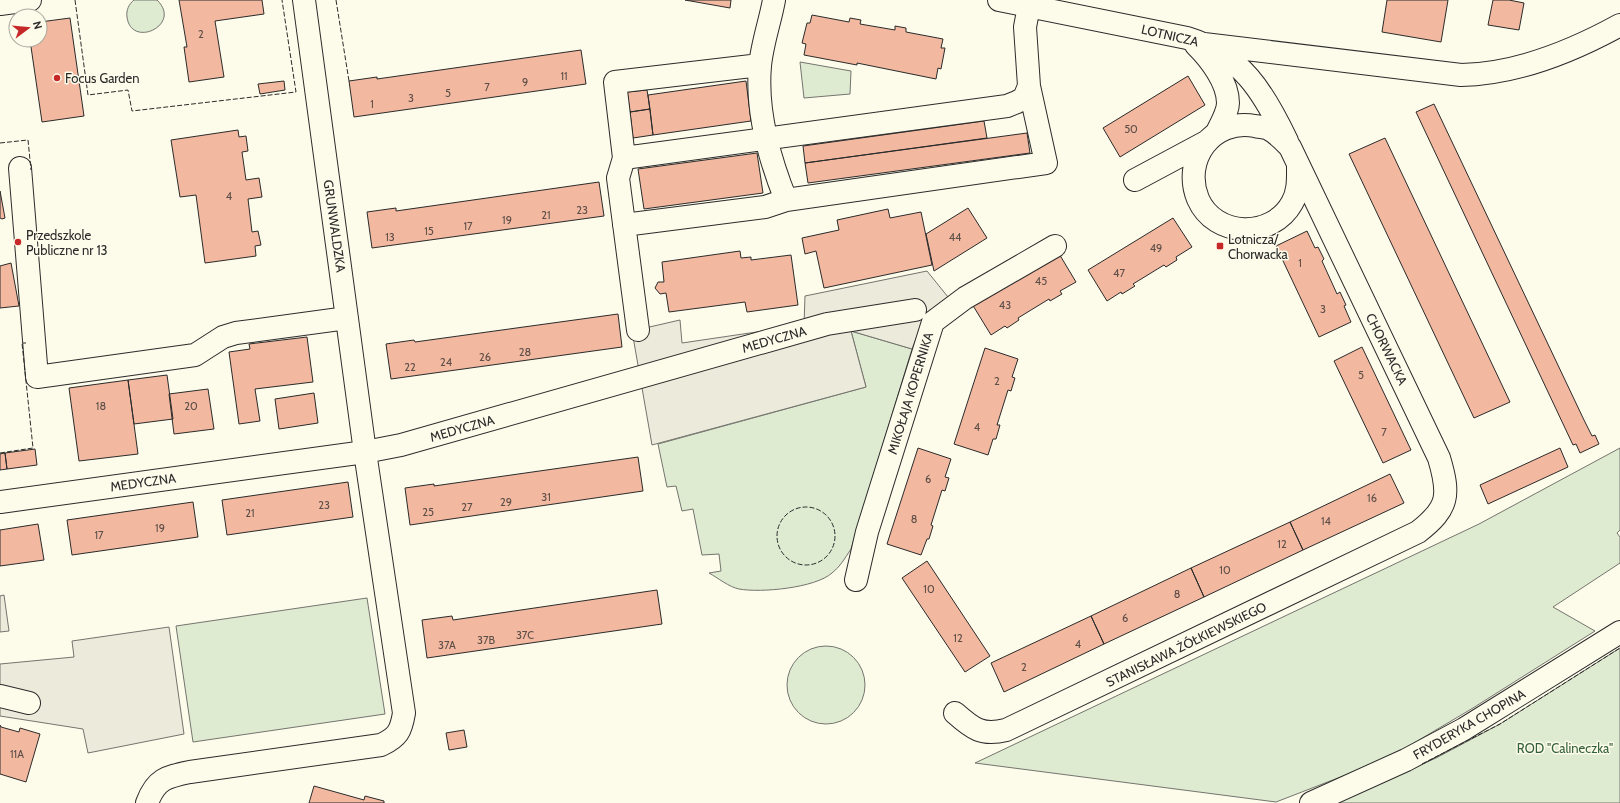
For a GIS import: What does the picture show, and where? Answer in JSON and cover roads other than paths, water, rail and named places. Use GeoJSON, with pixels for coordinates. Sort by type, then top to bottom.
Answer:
{"type":"FeatureCollection","features":[{"type":"Feature","properties":{"kind":"street"},"geometry":{"type":"LineString","coordinates":[[0,4],[30,0]]}},
{"type":"Feature","properties":{"kind":"street","name":"GRUNWALDZKA"},"geometry":{"type":"LineString","coordinates":[[147,803],[152,791],[160,782],[172,776],[190,772],[381,745],[398,734],[402,725],[404,713],[365,452],[304,0]]}},
{"type":"Feature","properties":{"kind":"street"},"geometry":{"type":"LineString","coordinates":[[774,0],[760,65],[759,93],[766,139],[777,179],[786,200]]}},
{"type":"Feature","properties":{"kind":"street","name":"LOTNICZA"},"geometry":{"type":"LineString","coordinates":[[999,0],[1196,41],[1235,63],[1250,77],[1264,96],[1294,156]]}},
{"type":"Feature","properties":{"kind":"street"},"geometry":{"type":"LineString","coordinates":[[624,225],[765,207],[786,200],[1046,163],[1029,86],[1025,27],[1029,6]]}},
{"type":"Feature","properties":{"kind":"street"},"geometry":{"type":"LineString","coordinates":[[1196,41],[1461,75],[1478,75],[1507,70],[1562,54],[1583,45],[1620,25]]}},
{"type":"Feature","properties":{"kind":"street"},"geometry":{"type":"LineString","coordinates":[[1135,180],[1212,137],[1232,126],[1244,124],[1266,128],[1279,135],[1294,156],[1298,188],[1293,202],[1286,212],[1273,223],[1252,230],[1229,227],[1213,218],[1205,211],[1199,202],[1195,189],[1193,172],[1198,155],[1212,137],[1228,104],[1225,87],[1218,73],[1196,41]]}},
{"type":"Feature","properties":{"kind":"street"},"geometry":{"type":"LineString","coordinates":[[638,330],[618,178],[624,158],[615,82],[760,65]]}},
{"type":"Feature","properties":{"kind":"street"},"geometry":{"type":"LineString","coordinates":[[624,158],[1007,106],[1024,98],[1029,86]]}},
{"type":"Feature","properties":{"kind":"street","name":"CHORWACKA"},"geometry":{"type":"LineString","coordinates":[[1294,156],[1439,458],[1444,476],[1446,493],[1444,504],[1432,521],[1418,532]]}},
{"type":"Feature","properties":{"kind":"street"},"geometry":{"type":"LineString","coordinates":[[20,168],[37,377],[195,355],[223,337],[236,333],[347,318]]}},
{"type":"Feature","properties":{"kind":"street","name":"MIKOŁAJA KOPERNIKA"},"geometry":{"type":"LineString","coordinates":[[856,580],[867,532],[933,322],[965,298],[1055,246]]}},
{"type":"Feature","properties":{"kind":"street","name":"MEDYCZNA"},"geometry":{"type":"LineString","coordinates":[[0,502],[365,452],[401,445],[827,324],[916,310]]}},
{"type":"Feature","properties":{"kind":"street","name":"STANISŁAWA ŻÓŁKIEWSKIEGO"},"geometry":{"type":"LineString","coordinates":[[955,713],[970,726],[981,731],[993,733],[1006,730],[1418,532]]}},
{"type":"Feature","properties":{"kind":"street","name":"FRYDERYKA CHOPINA"},"geometry":{"type":"LineString","coordinates":[[1311,803],[1406,760],[1464,729],[1620,632]]}},
{"type":"Feature","properties":{"kind":"street"},"geometry":{"type":"LineString","coordinates":[[0,696],[29,703]]}},
{"type":"Feature","properties":{"kind":"place","name":"Focus Garden"},"geometry":{"type":"Point","coordinates":[57,78]}},
{"type":"Feature","properties":{"kind":"place","name":"Przedszkole Publiczne nr 13"},"geometry":{"type":"Point","coordinates":[18,242]}},
{"type":"Feature","properties":{"kind":"place","name":"Lotnicza/ Chorwacka"},"geometry":{"type":"Point","coordinates":[1220,246]}},
{"type":"Feature","properties":{"kind":"park label","name":"ROD \"Calineczka\""},"geometry":{"type":"Point","coordinates":[1565,748]}}]}
